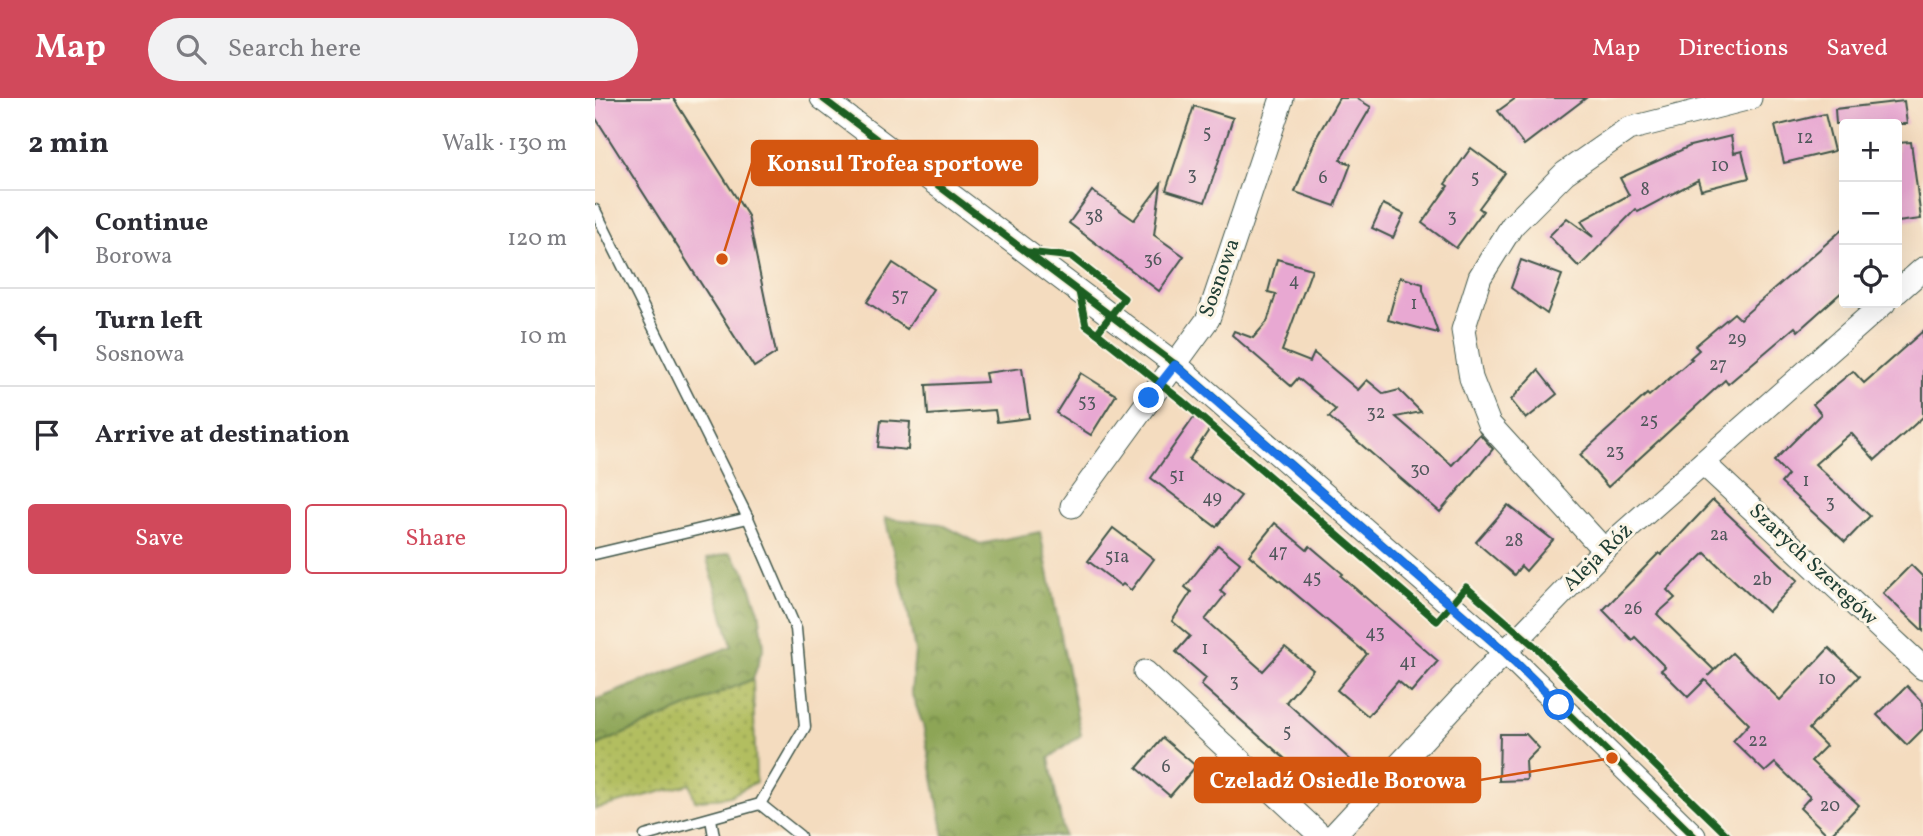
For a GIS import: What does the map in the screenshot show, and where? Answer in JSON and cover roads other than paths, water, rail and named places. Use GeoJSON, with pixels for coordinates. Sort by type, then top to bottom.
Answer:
{"type":"FeatureCollection","features":[{"type":"Feature","properties":{"kind":"street"},"geometry":{"type":"LineString","coordinates":[[822,98],[1175,365],[1505,652],[1694,836]]}},
{"type":"Feature","properties":{"kind":"street","name":"Sosnowa"},"geometry":{"type":"LineString","coordinates":[[1072,506],[1208,318],[1282,98]]}},
{"type":"Feature","properties":{"kind":"street"},"geometry":{"type":"LineString","coordinates":[[1604,550],[1489,424],[1471,378],[1463,330],[1467,316],[1480,277],[1512,226],[1565,173],[1628,129],[1750,98]]}},
{"type":"Feature","properties":{"kind":"street"},"geometry":{"type":"LineString","coordinates":[[1902,288],[1923,269]]}},
{"type":"Feature","properties":{"kind":"street","name":"Aleja Róż"},"geometry":{"type":"LineString","coordinates":[[1333,836],[1604,550],[1878,308]]}},
{"type":"Feature","properties":{"kind":"street","name":"Szarych Szeregów"},"geometry":{"type":"LineString","coordinates":[[1703,463],[1923,668]]}},
{"type":"Feature","properties":{"kind":"street"},"geometry":{"type":"LineString","coordinates":[[1145,672],[1321,836]]}},
{"type":"Feature","properties":{"kind":"lane"},"geometry":{"type":"LineString","coordinates":[[595,211],[748,518],[796,629],[806,727],[760,804],[645,836]]}},
{"type":"Feature","properties":{"kind":"lane"},"geometry":{"type":"LineString","coordinates":[[595,554],[748,518]]}},
{"type":"Feature","properties":{"kind":"lane"},"geometry":{"type":"LineString","coordinates":[[760,804],[800,836]]}},
{"type":"Feature","properties":{"kind":"lane"},"geometry":{"type":"LineString","coordinates":[[711,819],[714,836]]}},
{"type":"Feature","properties":{"kind":"place","name":"Konsul Trofea sportowe"},"geometry":{"type":"Point","coordinates":[722,259]}},
{"type":"Feature","properties":{"kind":"place","name":"Czeladź Osiedle Borowa"},"geometry":{"type":"Point","coordinates":[1612,758]}}]}
